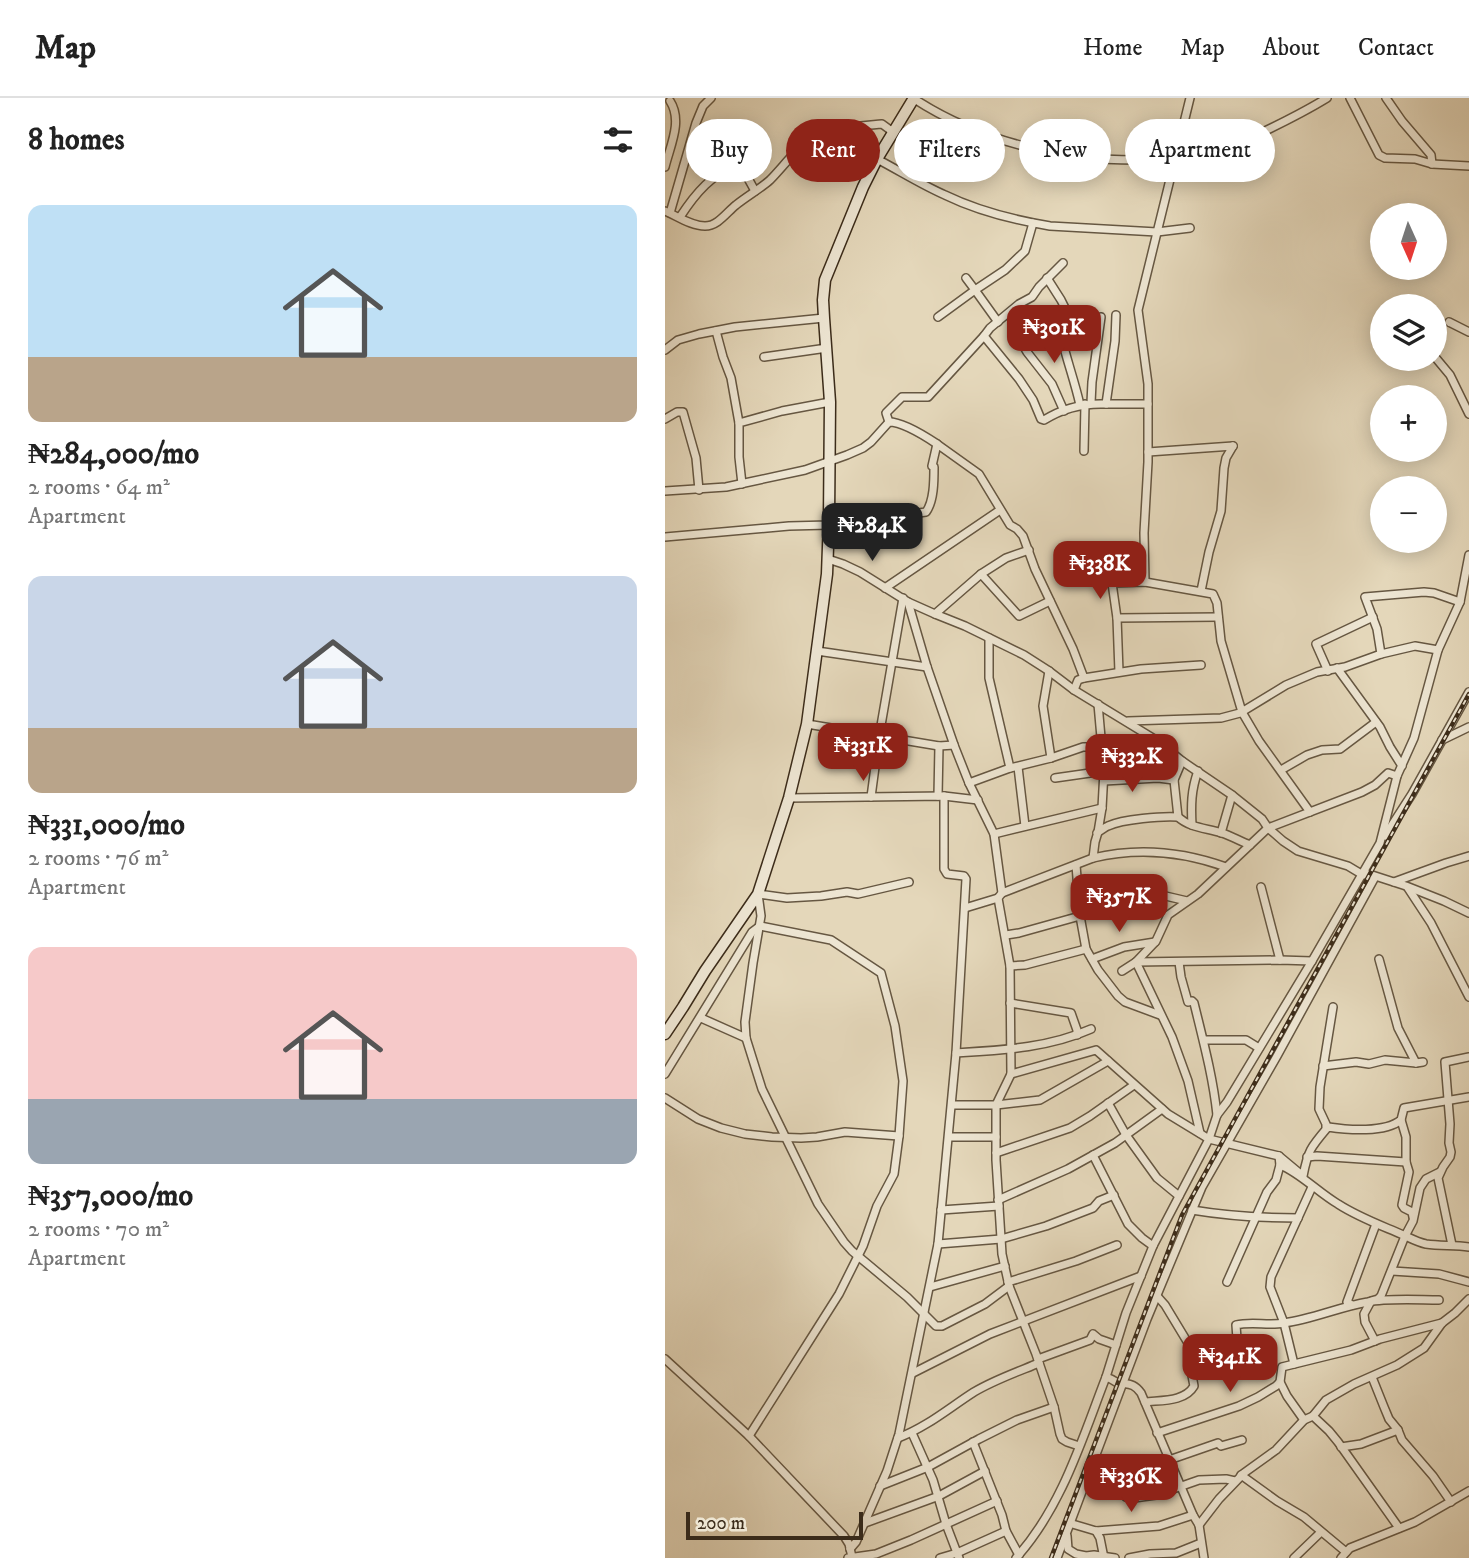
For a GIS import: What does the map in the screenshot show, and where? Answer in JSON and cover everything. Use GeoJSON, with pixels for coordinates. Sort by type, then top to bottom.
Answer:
{"type":"FeatureCollection","features":[{"type":"Feature","properties":{"kind":"street"},"geometry":{"type":"LineString","coordinates":[[711,98],[700,113],[667,212],[703,226],[719,221],[770,180],[804,144],[818,135],[882,124],[893,132]]}},
{"type":"Feature","properties":{"kind":"street"},"geometry":{"type":"LineString","coordinates":[[880,154],[913,98],[938,114],[1001,140],[1064,155],[1125,159]]}},
{"type":"Feature","properties":{"kind":"street"},"geometry":{"type":"LineString","coordinates":[[1185,119],[1190,98]]}},
{"type":"Feature","properties":{"kind":"street"},"geometry":{"type":"LineString","coordinates":[[1275,126],[1304,113],[1327,98]]}},
{"type":"Feature","properties":{"kind":"street"},"geometry":{"type":"LineString","coordinates":[[1350,98],[1379,155],[1432,164],[1469,166]]}},
{"type":"Feature","properties":{"kind":"street"},"geometry":{"type":"LineString","coordinates":[[1386,98],[1431,155],[1432,164]]}},
{"type":"Feature","properties":{"kind":"street"},"geometry":{"type":"LineString","coordinates":[[665,166],[676,123],[675,108],[670,101]]}},
{"type":"Feature","properties":{"kind":"street"},"geometry":{"type":"LineString","coordinates":[[880,161],[943,195],[976,208],[1033,223],[1157,232],[1190,228]]}},
{"type":"Feature","properties":{"kind":"street"},"geometry":{"type":"LineString","coordinates":[[680,218],[706,183],[716,174],[739,162],[755,191]]}},
{"type":"Feature","properties":{"kind":"street"},"geometry":{"type":"LineString","coordinates":[[665,1034],[758,894],[789,798],[807,724],[828,559],[830,402],[823,300],[825,280],[866,182]]}},
{"type":"Feature","properties":{"kind":"street"},"geometry":{"type":"LineString","coordinates":[[1145,582],[1148,384],[1138,313],[1169,182]]}},
{"type":"Feature","properties":{"kind":"street"},"geometry":{"type":"LineString","coordinates":[[938,317],[1005,270],[1025,251],[1033,223]]}},
{"type":"Feature","properties":{"kind":"street"},"geometry":{"type":"LineString","coordinates":[[889,422],[886,413],[902,397],[928,397],[990,328],[1032,297],[1063,263]]}},
{"type":"Feature","properties":{"kind":"street"},"geometry":{"type":"LineString","coordinates":[[966,278],[998,322]]}},
{"type":"Feature","properties":{"kind":"street"},"geometry":{"type":"LineString","coordinates":[[1048,278],[1071,320]]}},
{"type":"Feature","properties":{"kind":"street"},"geometry":{"type":"LineString","coordinates":[[1106,404],[1117,315]]}},
{"type":"Feature","properties":{"kind":"street"},"geometry":{"type":"LineString","coordinates":[[1084,451],[1086,404],[1092,382],[1101,317]]}},
{"type":"Feature","properties":{"kind":"street"},"geometry":{"type":"LineString","coordinates":[[665,351],[678,340],[699,334],[734,327],[824,318]]}},
{"type":"Feature","properties":{"kind":"street"},"geometry":{"type":"LineString","coordinates":[[1449,322],[1469,332]]}},
{"type":"Feature","properties":{"kind":"street"},"geometry":{"type":"LineString","coordinates":[[1059,326],[1072,374],[1086,404]]}},
{"type":"Feature","properties":{"kind":"street"},"geometry":{"type":"LineString","coordinates":[[716,331],[731,378],[739,423],[742,484]]}},
{"type":"Feature","properties":{"kind":"street"},"geometry":{"type":"LineString","coordinates":[[1016,333],[1052,384],[1064,411]]}},
{"type":"Feature","properties":{"kind":"street"},"geometry":{"type":"LineString","coordinates":[[984,336],[1019,379],[1033,400],[1041,419],[1086,404],[1148,404]]}},
{"type":"Feature","properties":{"kind":"street"},"geometry":{"type":"LineString","coordinates":[[764,357],[827,348]]}},
{"type":"Feature","properties":{"kind":"street"},"geometry":{"type":"LineString","coordinates":[[1447,371],[1469,414]]}},
{"type":"Feature","properties":{"kind":"street"},"geometry":{"type":"LineString","coordinates":[[739,423],[830,402]]}},
{"type":"Feature","properties":{"kind":"street"},"geometry":{"type":"LineString","coordinates":[[665,419],[677,412],[683,412],[696,458],[699,490]]}},
{"type":"Feature","properties":{"kind":"street"},"geometry":{"type":"LineString","coordinates":[[889,422],[915,431],[979,474],[1010,525],[1023,536],[1084,678]]}},
{"type":"Feature","properties":{"kind":"street"},"geometry":{"type":"LineString","coordinates":[[665,491],[742,484],[805,470],[863,448],[889,422]]}},
{"type":"Feature","properties":{"kind":"street"},"geometry":{"type":"LineString","coordinates":[[665,537],[829,525],[926,512],[929,509],[933,486],[932,466],[937,444]]}},
{"type":"Feature","properties":{"kind":"street"},"geometry":{"type":"LineString","coordinates":[[1148,452],[1233,446],[1226,458],[1221,511],[1201,591]]}},
{"type":"Feature","properties":{"kind":"street"},"geometry":{"type":"LineString","coordinates":[[885,588],[1000,510]]}},
{"type":"Feature","properties":{"kind":"street"},"geometry":{"type":"LineString","coordinates":[[935,614],[981,574],[1006,558],[1029,550]]}},
{"type":"Feature","properties":{"kind":"street"},"geometry":{"type":"LineString","coordinates":[[1107,554],[1117,618],[1119,672]]}},
{"type":"Feature","properties":{"kind":"street"},"geometry":{"type":"LineString","coordinates":[[973,1442],[1018,1556],[1029,1544],[1060,1494],[1153,1246],[1209,1139],[1217,1115],[1312,961],[1383,836],[1397,776],[1414,738],[1437,650],[1460,602],[1469,555]]}},
{"type":"Feature","properties":{"kind":"street"},"geometry":{"type":"LineString","coordinates":[[828,559],[860,572],[905,600],[1024,655],[1074,690],[1156,740],[1232,795],[1297,851],[1348,866],[1363,875],[1369,874],[1406,886],[1469,914]]}},
{"type":"Feature","properties":{"kind":"street"},"geometry":{"type":"LineString","coordinates":[[981,574],[1019,616],[1050,601]]}},
{"type":"Feature","properties":{"kind":"street"},"geometry":{"type":"LineString","coordinates":[[1112,583],[1145,582],[1213,594],[1217,603],[1221,641],[1242,712],[1259,741],[1310,811]]}},
{"type":"Feature","properties":{"kind":"street"},"geometry":{"type":"LineString","coordinates":[[1381,654],[1377,629],[1365,597],[1424,592],[1460,602]]}},
{"type":"Feature","properties":{"kind":"street"},"geometry":{"type":"LineString","coordinates":[[871,797],[891,662],[905,600]]}},
{"type":"Feature","properties":{"kind":"street"},"geometry":{"type":"LineString","coordinates":[[905,600],[954,746],[994,834],[1010,966],[1011,1074],[996,1105],[1001,1239],[1009,1284],[1039,1361],[1060,1434],[1062,1439],[1079,1446]]}},
{"type":"Feature","properties":{"kind":"street"},"geometry":{"type":"LineString","coordinates":[[1117,618],[1218,617]]}},
{"type":"Feature","properties":{"kind":"street"},"geometry":{"type":"LineString","coordinates":[[1328,671],[1316,644],[1373,617]]}},
{"type":"Feature","properties":{"kind":"street"},"geometry":{"type":"LineString","coordinates":[[989,638],[989,678],[1014,767],[1025,826]]}},
{"type":"Feature","properties":{"kind":"street"},"geometry":{"type":"LineString","coordinates":[[1127,721],[1221,718],[1242,712],[1286,685],[1317,672],[1415,646],[1437,650]]}},
{"type":"Feature","properties":{"kind":"street"},"geometry":{"type":"LineString","coordinates":[[817,651],[927,667]]}},
{"type":"Feature","properties":{"kind":"street"},"geometry":{"type":"LineString","coordinates":[[1074,690],[1078,680],[1084,678],[1201,665]]}},
{"type":"Feature","properties":{"kind":"street"},"geometry":{"type":"LineString","coordinates":[[1337,668],[1376,722],[1402,766]]}},
{"type":"Feature","properties":{"kind":"street"},"geometry":{"type":"LineString","coordinates":[[1049,671],[1043,706],[1051,758]]}},
{"type":"Feature","properties":{"kind":"street"},"geometry":{"type":"LineString","coordinates":[[1377,849],[1412,794],[1469,692]]}},
{"type":"Feature","properties":{"kind":"street"},"geometry":{"type":"LineString","coordinates":[[1093,858],[1103,808],[1104,781],[1098,704]]}},
{"type":"Feature","properties":{"kind":"street"},"geometry":{"type":"LineString","coordinates":[[1281,770],[1307,755],[1322,750],[1340,749],[1376,722]]}},
{"type":"Feature","properties":{"kind":"street"},"geometry":{"type":"LineString","coordinates":[[807,724],[939,746],[954,746]]}},
{"type":"Feature","properties":{"kind":"street"},"geometry":{"type":"LineString","coordinates":[[1442,741],[1469,727]]}},
{"type":"Feature","properties":{"kind":"street"},"geometry":{"type":"LineString","coordinates":[[850,1555],[898,1438],[938,1244],[956,1053],[966,879],[964,876],[947,874],[944,869],[939,746]]}},
{"type":"Feature","properties":{"kind":"street"},"geometry":{"type":"LineString","coordinates":[[969,783],[1083,747],[1102,747]]}},
{"type":"Feature","properties":{"kind":"street"},"geometry":{"type":"LineString","coordinates":[[1178,817],[1174,780],[1182,761]]}},
{"type":"Feature","properties":{"kind":"street"},"geometry":{"type":"LineString","coordinates":[[1055,778],[1104,771]]}},
{"type":"Feature","properties":{"kind":"street"},"geometry":{"type":"LineString","coordinates":[[1192,825],[1193,784],[1198,771]]}},
{"type":"Feature","properties":{"kind":"street"},"geometry":{"type":"LineString","coordinates":[[1122,971],[1136,962],[1156,941],[1168,915],[1198,894],[1268,828],[1362,792],[1388,773],[1397,776]]}},
{"type":"Feature","properties":{"kind":"street"},"geometry":{"type":"LineString","coordinates":[[1104,781],[1158,778],[1174,780]]}},
{"type":"Feature","properties":{"kind":"street"},"geometry":{"type":"LineString","coordinates":[[1221,833],[1232,795]]}},
{"type":"Feature","properties":{"kind":"street"},"geometry":{"type":"LineString","coordinates":[[789,798],[941,796],[978,800]]}},
{"type":"Feature","properties":{"kind":"street"},"geometry":{"type":"LineString","coordinates":[[994,834],[1103,808]]}},
{"type":"Feature","properties":{"kind":"street"},"geometry":{"type":"LineString","coordinates":[[1098,833],[1109,825],[1121,822],[1165,816],[1178,817],[1192,825],[1249,845]]}},
{"type":"Feature","properties":{"kind":"street"},"geometry":{"type":"LineString","coordinates":[[965,908],[1112,853],[1176,853],[1226,867]]}},
{"type":"Feature","properties":{"kind":"street"},"geometry":{"type":"LineString","coordinates":[[1394,882],[1469,856]]}},
{"type":"Feature","properties":{"kind":"street"},"geometry":{"type":"LineString","coordinates":[[1076,865],[1086,949],[1118,996],[1125,1002],[1160,1015]]}},
{"type":"Feature","properties":{"kind":"street"},"geometry":{"type":"LineString","coordinates":[[1057,1558],[1123,1382],[1202,1187],[1375,877]]}},
{"type":"Feature","properties":{"kind":"street"},"geometry":{"type":"LineString","coordinates":[[758,894],[787,898],[846,892],[858,894],[909,882]]}},
{"type":"Feature","properties":{"kind":"street"},"geometry":{"type":"LineString","coordinates":[[1406,886],[1431,923],[1469,997]]}},
{"type":"Feature","properties":{"kind":"street"},"geometry":{"type":"LineString","coordinates":[[1261,887],[1280,960]]}},
{"type":"Feature","properties":{"kind":"street"},"geometry":{"type":"LineString","coordinates":[[1078,896],[1140,892],[1187,901]]}},
{"type":"Feature","properties":{"kind":"street"},"geometry":{"type":"LineString","coordinates":[[758,894],[761,916],[749,989],[745,1038],[762,1089],[785,1138],[821,1209],[848,1247],[907,1297],[936,1326],[942,1326],[985,1304],[1009,1284],[1117,1245]]}},
{"type":"Feature","properties":{"kind":"street"},"geometry":{"type":"LineString","coordinates":[[1006,935],[1080,916]]}},
{"type":"Feature","properties":{"kind":"street"},"geometry":{"type":"LineString","coordinates":[[665,1074],[752,932],[760,926],[831,940],[881,973],[895,1026],[903,1081],[894,1174],[877,1206],[839,1294],[749,1436]]}},
{"type":"Feature","properties":{"kind":"street"},"geometry":{"type":"LineString","coordinates":[[1092,959],[1124,947],[1156,941]]}},
{"type":"Feature","properties":{"kind":"street"},"geometry":{"type":"LineString","coordinates":[[1010,966],[1025,965],[1086,949]]}},
{"type":"Feature","properties":{"kind":"street"},"geometry":{"type":"LineString","coordinates":[[1323,1066],[1356,1062],[1369,1064],[1385,1060],[1420,1063],[1398,1028],[1379,959]]}},
{"type":"Feature","properties":{"kind":"street"},"geometry":{"type":"LineString","coordinates":[[1136,962],[1312,961]]}},
{"type":"Feature","properties":{"kind":"street"},"geometry":{"type":"LineString","coordinates":[[1136,962],[1188,1081],[1200,1133]]}},
{"type":"Feature","properties":{"kind":"street"},"geometry":{"type":"LineString","coordinates":[[1179,962],[1188,1002],[1194,1003],[1204,1040],[1217,1115]]}},
{"type":"Feature","properties":{"kind":"street"},"geometry":{"type":"LineString","coordinates":[[1010,1003],[1071,1013],[1077,1035]]}},
{"type":"Feature","properties":{"kind":"street"},"geometry":{"type":"LineString","coordinates":[[1333,1007],[1319,1109],[1326,1127],[1373,1129],[1395,1125],[1401,1121]]}},
{"type":"Feature","properties":{"kind":"street"},"geometry":{"type":"LineString","coordinates":[[701,1018],[745,1038]]}},
{"type":"Feature","properties":{"kind":"street"},"geometry":{"type":"LineString","coordinates":[[956,1053],[1011,1050],[1077,1035],[1091,1029]]}},
{"type":"Feature","properties":{"kind":"street"},"geometry":{"type":"LineString","coordinates":[[1204,1040],[1246,1040],[1259,1048]]}},
{"type":"Feature","properties":{"kind":"street"},"geometry":{"type":"LineString","coordinates":[[1011,1074],[1096,1050],[1162,1109],[1209,1139],[1280,1161],[1303,1176],[1312,1145],[1328,1127]]}},
{"type":"Feature","properties":{"kind":"street"},"geometry":{"type":"LineString","coordinates":[[1452,1245],[1438,1178],[1451,1152],[1445,1062],[1469,1057]]}},
{"type":"Feature","properties":{"kind":"street"},"geometry":{"type":"LineString","coordinates":[[952,1105],[996,1105],[1040,1100],[1108,1061]]}},
{"type":"Feature","properties":{"kind":"street"},"geometry":{"type":"LineString","coordinates":[[996,1153],[1070,1128],[1134,1085]]}},
{"type":"Feature","properties":{"kind":"street"},"geometry":{"type":"LineString","coordinates":[[1413,1221],[1412,1212],[1402,1205],[1409,1172],[1406,1162],[1406,1137],[1401,1121],[1404,1108],[1469,1097]]}},
{"type":"Feature","properties":{"kind":"street"},"geometry":{"type":"LineString","coordinates":[[665,1098],[698,1119],[721,1128],[760,1136],[809,1138],[845,1132],[899,1136]]}},
{"type":"Feature","properties":{"kind":"street"},"geometry":{"type":"LineString","coordinates":[[1108,1103],[1126,1135],[1157,1178],[1179,1196]]}},
{"type":"Feature","properties":{"kind":"street"},"geometry":{"type":"LineString","coordinates":[[941,1210],[998,1203],[1069,1170],[1162,1109]]}},
{"type":"Feature","properties":{"kind":"street"},"geometry":{"type":"LineString","coordinates":[[949,1137],[996,1136]]}},
{"type":"Feature","properties":{"kind":"street"},"geometry":{"type":"LineString","coordinates":[[1093,1155],[1128,1224],[1153,1246]]}},
{"type":"Feature","properties":{"kind":"street"},"geometry":{"type":"LineString","coordinates":[[1307,1157],[1406,1162]]}},
{"type":"Feature","properties":{"kind":"street"},"geometry":{"type":"LineString","coordinates":[[1280,1161],[1340,1205],[1376,1224],[1425,1243],[1469,1247]]}},
{"type":"Feature","properties":{"kind":"street"},"geometry":{"type":"LineString","coordinates":[[1227,1282],[1267,1192],[1276,1180],[1280,1161]]}},
{"type":"Feature","properties":{"kind":"street"},"geometry":{"type":"LineString","coordinates":[[1188,1343],[1196,1347],[1237,1339],[1236,1325],[1284,1324],[1319,1317],[1378,1299],[1413,1221],[1420,1188],[1426,1179],[1440,1171]]}},
{"type":"Feature","properties":{"kind":"street"},"geometry":{"type":"LineString","coordinates":[[1294,1364],[1284,1324],[1271,1289],[1271,1277],[1313,1187]]}},
{"type":"Feature","properties":{"kind":"street"},"geometry":{"type":"LineString","coordinates":[[938,1244],[1001,1239],[1093,1208],[1099,1201],[1114,1195]]}},
{"type":"Feature","properties":{"kind":"street"},"geometry":{"type":"LineString","coordinates":[[1192,1210],[1255,1218],[1298,1218]]}},
{"type":"Feature","properties":{"kind":"street"},"geometry":{"type":"LineString","coordinates":[[1353,1305],[1347,1302],[1376,1224]]}},
{"type":"Feature","properties":{"kind":"street"},"geometry":{"type":"LineString","coordinates":[[930,1287],[1005,1266]]}},
{"type":"Feature","properties":{"kind":"street"},"geometry":{"type":"LineString","coordinates":[[1392,1270],[1439,1274],[1469,1282]]}},
{"type":"Feature","properties":{"kind":"street"},"geometry":{"type":"LineString","coordinates":[[913,1373],[990,1334],[1141,1276]]}},
{"type":"Feature","properties":{"kind":"street"},"geometry":{"type":"LineString","coordinates":[[1145,1402],[1183,1397],[1193,1386],[1188,1343],[1157,1296]]}},
{"type":"Feature","properties":{"kind":"street"},"geometry":{"type":"LineString","coordinates":[[1199,1525],[1238,1478],[1276,1450],[1327,1400],[1337,1392],[1397,1365],[1424,1348],[1442,1323],[1469,1299]]}},
{"type":"Feature","properties":{"kind":"street"},"geometry":{"type":"LineString","coordinates":[[1371,1301],[1439,1300]]}},
{"type":"Feature","properties":{"kind":"street"},"geometry":{"type":"LineString","coordinates":[[1371,1301],[1363,1315],[1375,1341]]}},
{"type":"Feature","properties":{"kind":"street"},"geometry":{"type":"LineString","coordinates":[[1304,1420],[1280,1382],[1282,1367],[1442,1323]]}},
{"type":"Feature","properties":{"kind":"street"},"geometry":{"type":"LineString","coordinates":[[898,1438],[946,1413],[974,1392],[1090,1340],[1093,1334],[1116,1345]]}},
{"type":"Feature","properties":{"kind":"street"},"geometry":{"type":"LineString","coordinates":[[665,1359],[749,1436],[844,1536],[850,1555]]}},
{"type":"Feature","properties":{"kind":"street"},"geometry":{"type":"LineString","coordinates":[[1106,1377],[1136,1386],[1145,1402],[1199,1525],[1204,1558]]}},
{"type":"Feature","properties":{"kind":"street"},"geometry":{"type":"LineString","coordinates":[[1372,1377],[1389,1419],[1402,1440],[1451,1502]]}},
{"type":"Feature","properties":{"kind":"street"},"geometry":{"type":"LineString","coordinates":[[1157,1433],[1239,1406],[1280,1382]]}},
{"type":"Feature","properties":{"kind":"street"},"geometry":{"type":"LineString","coordinates":[[880,1486],[928,1466],[1017,1420],[1054,1407]]}},
{"type":"Feature","properties":{"kind":"street"},"geometry":{"type":"LineString","coordinates":[[1313,1416],[1341,1447],[1399,1528]]}},
{"type":"Feature","properties":{"kind":"street"},"geometry":{"type":"LineString","coordinates":[[1341,1447],[1361,1444],[1398,1430]]}},
{"type":"Feature","properties":{"kind":"street"},"geometry":{"type":"LineString","coordinates":[[912,1433],[928,1466],[958,1556]]}},
{"type":"Feature","properties":{"kind":"street"},"geometry":{"type":"LineString","coordinates":[[1169,1460],[1218,1443],[1226,1446],[1242,1440]]}},
{"type":"Feature","properties":{"kind":"street"},"geometry":{"type":"LineString","coordinates":[[865,1523],[939,1496],[985,1471]]}},
{"type":"Feature","properties":{"kind":"street"},"geometry":{"type":"LineString","coordinates":[[1087,1478],[1107,1482],[1126,1496],[1134,1498],[1156,1495],[1199,1480],[1238,1478],[1304,1517],[1344,1555],[1350,1548],[1415,1522],[1469,1491]]}},
{"type":"Feature","properties":{"kind":"street"},"geometry":{"type":"LineString","coordinates":[[850,1555],[876,1554],[997,1502]]}},
{"type":"Feature","properties":{"kind":"street"},"geometry":{"type":"LineString","coordinates":[[1068,1527],[1096,1531],[1159,1526],[1193,1516]]}},
{"type":"Feature","properties":{"kind":"street"},"geometry":{"type":"LineString","coordinates":[[1068,1527],[1067,1549],[1076,1554],[1115,1558]]}},
{"type":"Feature","properties":{"kind":"street"},"geometry":{"type":"LineString","coordinates":[[940,1558],[958,1556],[1006,1531]]}},
{"type":"Feature","properties":{"kind":"street"},"geometry":{"type":"LineString","coordinates":[[1096,1531],[1104,1557]]}},
{"type":"Feature","properties":{"kind":"street"},"geometry":{"type":"LineString","coordinates":[[1294,1558],[1321,1532]]}},
{"type":"Feature","properties":{"kind":"street"},"geometry":{"type":"LineString","coordinates":[[1129,1558],[1176,1553],[1201,1543]]}},
{"type":"Feature","properties":{"kind":"street"},"geometry":{"type":"LineString","coordinates":[[893,1547],[896,1558]]}},
{"type":"Feature","properties":{"kind":"railway"},"geometry":{"type":"LineString","coordinates":[[1051,1558],[1182,1215],[1469,694]]}}]}
